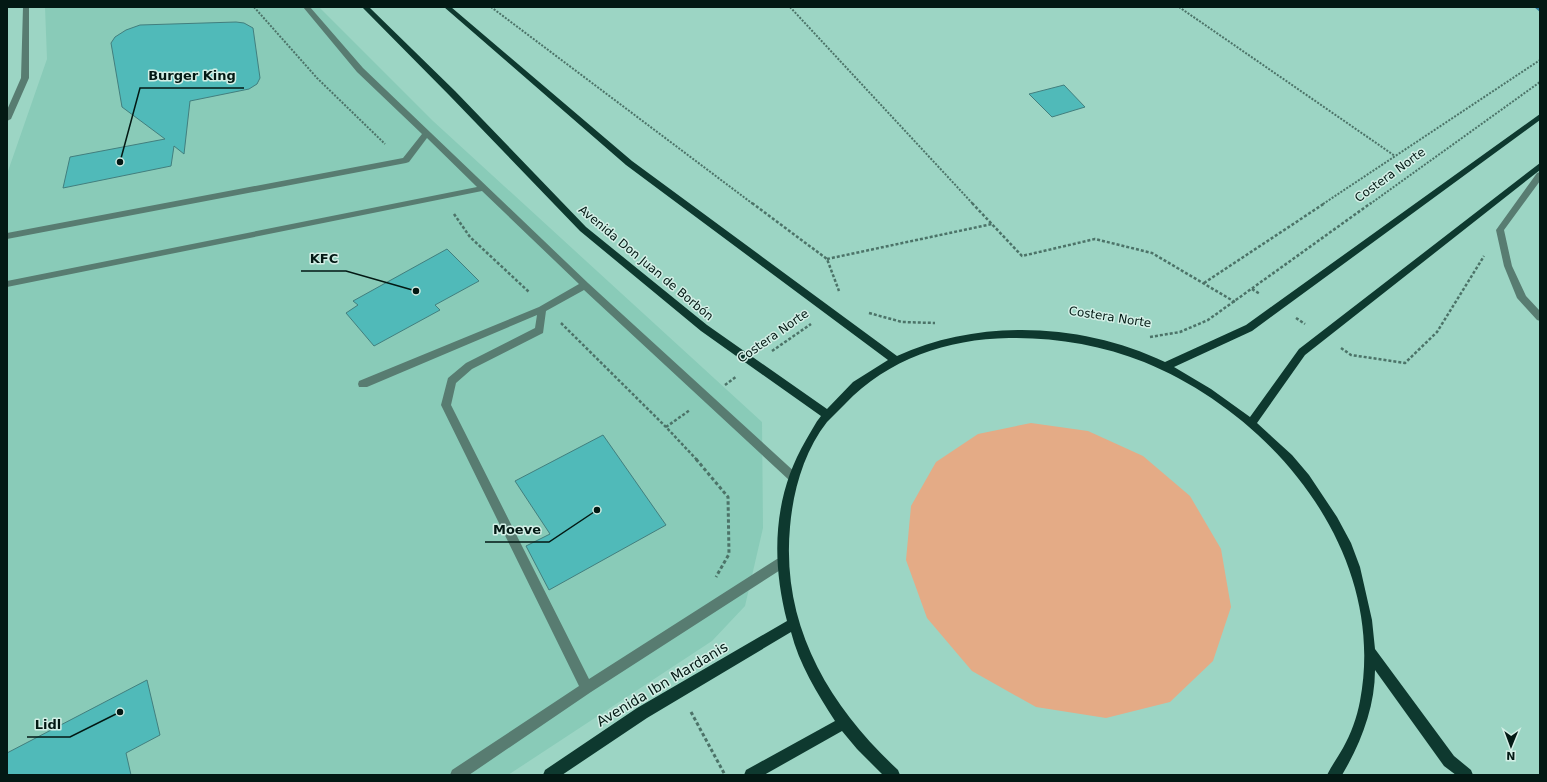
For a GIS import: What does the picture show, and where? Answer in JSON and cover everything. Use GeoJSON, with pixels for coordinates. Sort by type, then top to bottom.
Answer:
{"type":"FeatureCollection","features":[{"type":"Feature","properties":{"kind":"main road","name":"Avenida Don Juan de Borbón"},"geometry":{"type":"LineString","coordinates":[[365,7],[452,93],[583,229],[704,328],[827,415]]}},
{"type":"Feature","properties":{"kind":"main road"},"geometry":{"type":"LineString","coordinates":[[447,7],[629,163],[896,360]]}},
{"type":"Feature","properties":{"kind":"main road"},"geometry":{"type":"LineString","coordinates":[[1164,366],[1250,328],[1540,116]]}},
{"type":"Feature","properties":{"kind":"main road"},"geometry":{"type":"LineString","coordinates":[[1252,422],[1302,352],[1540,166]]}},
{"type":"Feature","properties":{"kind":"main road"},"geometry":{"type":"LineString","coordinates":[[893,775],[869,752],[844,723],[823,691],[805,658],[793,624],[785,593],[781,563],[781,532],[785,504],[793,477],[813,434],[827,415],[859,384],[896,360],[923,349],[950,340],[979,335],[1009,333],[1040,334],[1087,341],[1133,354],[1164,366],[1209,391],[1252,422],[1276,445],[1320,498],[1337,528],[1351,559],[1362,591],[1368,625],[1370,652],[1369,682],[1363,712],[1353,741],[1334,775]]}},
{"type":"Feature","properties":{"kind":"main road","name":"Avenida Ibn Mardanis"},"geometry":{"type":"LineString","coordinates":[[550,775],[642,713],[793,624]]}},
{"type":"Feature","properties":{"kind":"main road"},"geometry":{"type":"LineString","coordinates":[[1370,652],[1449,761],[1466,775]]}},
{"type":"Feature","properties":{"kind":"main road"},"geometry":{"type":"LineString","coordinates":[[751,775],[844,723]]}},
{"type":"Feature","properties":{"kind":"street"},"geometry":{"type":"LineString","coordinates":[[7,119],[25,78],[26,7]]}},
{"type":"Feature","properties":{"kind":"street"},"geometry":{"type":"LineString","coordinates":[[306,7],[360,70],[585,285],[793,477]]}},
{"type":"Feature","properties":{"kind":"street"},"geometry":{"type":"LineString","coordinates":[[7,236],[406,160],[427,133]]}},
{"type":"Feature","properties":{"kind":"street"},"geometry":{"type":"LineString","coordinates":[[1540,175],[1500,230],[1508,266],[1522,298],[1540,317]]}},
{"type":"Feature","properties":{"kind":"street"},"geometry":{"type":"LineString","coordinates":[[7,284],[484,188]]}},
{"type":"Feature","properties":{"kind":"street"},"geometry":{"type":"LineString","coordinates":[[362,384],[542,309],[585,285]]}},
{"type":"Feature","properties":{"kind":"street"},"geometry":{"type":"LineString","coordinates":[[542,309],[540,330],[469,366],[452,381],[446,405],[587,688]]}},
{"type":"Feature","properties":{"kind":"street"},"geometry":{"type":"LineString","coordinates":[[457,775],[587,688],[781,563]]}},
{"type":"Feature","properties":{"kind":"path"},"geometry":{"type":"LineString","coordinates":[[491,7],[827,259],[993,224]]}},
{"type":"Feature","properties":{"kind":"path"},"geometry":{"type":"LineString","coordinates":[[790,7],[1022,256],[1095,239],[1152,253],[1235,302]]}},
{"type":"Feature","properties":{"kind":"path"},"geometry":{"type":"LineString","coordinates":[[1179,7],[1395,156]]}},
{"type":"Feature","properties":{"kind":"path"},"geometry":{"type":"LineString","coordinates":[[1204,283],[1540,60]]}},
{"type":"Feature","properties":{"kind":"path","name":"Costera Norte"},"geometry":{"type":"LineString","coordinates":[[1143,336],[1170,335],[1196,327],[1235,302],[1540,82]]}},
{"type":"Feature","properties":{"kind":"path"},"geometry":{"type":"LineString","coordinates":[[1323,336],[1351,355],[1405,363],[1437,332],[1500,230]]}},
{"type":"Feature","properties":{"kind":"path","name":"Costera Norte"},"geometry":{"type":"LineString","coordinates":[[666,427],[843,301],[827,259]]}},
{"type":"Feature","properties":{"kind":"path"},"geometry":{"type":"LineString","coordinates":[[864,311],[891,320],[916,323],[940,323]]}},
{"type":"Feature","properties":{"kind":"shaded area"},"geometry":{"type":"Polygon","coordinates":[[[45,7],[319,7],[433,121],[762,422],[763,528],[745,606],[712,641],[508,775],[7,775],[7,174],[47,59],[45,7]]]}},
{"type":"Feature","properties":{"kind":"shaded area"},"geometry":{"type":"Polygon","coordinates":[[[1031,423],[1088,431],[1143,456],[1190,496],[1221,549],[1231,607],[1213,661],[1170,702],[1106,718],[1036,707],[972,671],[927,618],[906,560],[911,506],[936,462],[978,434],[1031,423]]]}},
{"type":"Feature","properties":{"kind":"building"},"geometry":{"type":"Polygon","coordinates":[[[244,23],[253,28],[260,78],[257,84],[249,89],[190,101],[184,154],[174,146],[171,166],[63,188],[70,157],[165,139],[122,107],[111,43],[115,37],[126,30],[140,25],[244,23]]]}},
{"type":"Feature","properties":{"kind":"building"},"geometry":{"type":"Polygon","coordinates":[[[1064,85],[1085,107],[1052,117],[1029,94],[1064,85]]]}},
{"type":"Feature","properties":{"kind":"building"},"geometry":{"type":"Polygon","coordinates":[[[447,249],[479,281],[435,305],[440,310],[374,346],[346,313],[358,305],[353,301],[447,249]]]}},
{"type":"Feature","properties":{"kind":"building"},"geometry":{"type":"Polygon","coordinates":[[[603,435],[666,525],[549,590],[526,546],[550,534],[515,481],[603,435]]]}},
{"type":"Feature","properties":{"kind":"building"},"geometry":{"type":"Polygon","coordinates":[[[147,680],[160,735],[126,753],[131,775],[7,775],[7,753],[147,680]]]}},
{"type":"Feature","properties":{"kind":"waterway"},"geometry":{"type":"LineString","coordinates":[[1537,7],[1540,10]]}},
{"type":"Feature","properties":{"kind":"place","name":"Burger King"},"geometry":{"type":"Point","coordinates":[120,162]}},
{"type":"Feature","properties":{"kind":"place","name":"KFC"},"geometry":{"type":"Point","coordinates":[416,291]}},
{"type":"Feature","properties":{"kind":"place","name":"Moeve"},"geometry":{"type":"Point","coordinates":[597,510]}},
{"type":"Feature","properties":{"kind":"place","name":"Lidl"},"geometry":{"type":"Point","coordinates":[120,712]}}]}
